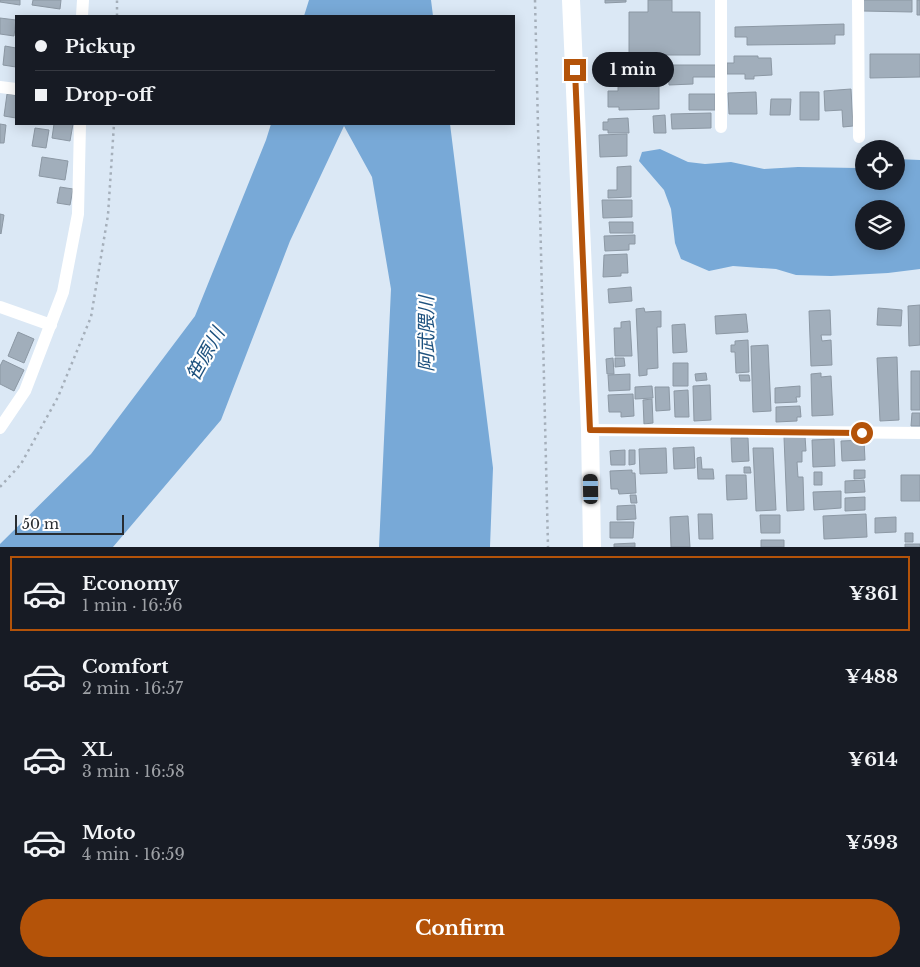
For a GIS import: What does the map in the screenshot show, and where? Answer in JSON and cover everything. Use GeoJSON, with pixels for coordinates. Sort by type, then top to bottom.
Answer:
{"type":"FeatureCollection","features":[{"type":"Feature","properties":{"kind":"street"},"geometry":{"type":"LineString","coordinates":[[82,0],[82,15]]}},
{"type":"Feature","properties":{"kind":"street"},"geometry":{"type":"LineString","coordinates":[[571,0],[590,430],[592,547]]}},
{"type":"Feature","properties":{"kind":"street"},"geometry":{"type":"LineString","coordinates":[[721,0],[721,127]]}},
{"type":"Feature","properties":{"kind":"street"},"geometry":{"type":"LineString","coordinates":[[858,0],[859,137]]}},
{"type":"Feature","properties":{"kind":"street"},"geometry":{"type":"LineString","coordinates":[[0,87],[15,89]]}},
{"type":"Feature","properties":{"kind":"street"},"geometry":{"type":"LineString","coordinates":[[0,428],[25,391],[63,292],[78,214],[80,125]]}},
{"type":"Feature","properties":{"kind":"street"},"geometry":{"type":"LineString","coordinates":[[0,307],[51,324]]}},
{"type":"Feature","properties":{"kind":"street"},"geometry":{"type":"LineString","coordinates":[[590,430],[920,433]]}},
{"type":"Feature","properties":{"kind":"path"},"geometry":{"type":"LineString","coordinates":[[117,0],[117,15]]}},
{"type":"Feature","properties":{"kind":"path"},"geometry":{"type":"LineString","coordinates":[[535,0],[548,547]]}},
{"type":"Feature","properties":{"kind":"path"},"geometry":{"type":"LineString","coordinates":[[0,487],[21,464],[58,397],[91,317],[108,215],[114,125]]}},
{"type":"Feature","properties":{"kind":"water"},"geometry":{"type":"Polygon","coordinates":[[[309,0],[431,0],[433,15],[304,15],[309,0]]]}},
{"type":"Feature","properties":{"kind":"water"},"geometry":{"type":"Polygon","coordinates":[[[271,125],[450,125],[493,468],[490,547],[379,547],[391,289],[372,177],[344,126],[290,241],[221,420],[113,547],[0,547],[0,544],[91,454],[195,316],[271,125]]]}},
{"type":"Feature","properties":{"kind":"water"},"geometry":{"type":"Polygon","coordinates":[[[660,149],[688,162],[705,164],[731,162],[764,169],[798,167],[855,168],[855,190],[905,190],[905,159],[920,160],[920,269],[831,276],[796,275],[776,269],[733,266],[709,271],[681,259],[675,243],[671,209],[664,190],[639,161],[642,152],[660,149]]]}},
{"type":"Feature","properties":{"kind":"building"},"geometry":{"type":"Polygon","coordinates":[[[0,0],[20,0],[20,5],[0,2],[0,0]]]}},
{"type":"Feature","properties":{"kind":"building"},"geometry":{"type":"Polygon","coordinates":[[[33,0],[61,0],[60,9],[32,5],[33,0]]]}},
{"type":"Feature","properties":{"kind":"building"},"geometry":{"type":"Polygon","coordinates":[[[605,0],[626,0],[626,2],[605,3],[605,0]]]}},
{"type":"Feature","properties":{"kind":"building"},"geometry":{"type":"Polygon","coordinates":[[[648,0],[672,0],[672,12],[700,12],[700,55],[629,55],[629,12],[648,12],[648,0]]]}},
{"type":"Feature","properties":{"kind":"building"},"geometry":{"type":"Polygon","coordinates":[[[863,0],[912,0],[912,12],[863,11],[863,0]]]}},
{"type":"Feature","properties":{"kind":"building"},"geometry":{"type":"Polygon","coordinates":[[[917,0],[920,0],[920,15],[917,15],[917,0]]]}},
{"type":"Feature","properties":{"kind":"building"},"geometry":{"type":"Polygon","coordinates":[[[0,18],[15,20],[14,36],[0,34],[0,18]]]}},
{"type":"Feature","properties":{"kind":"building"},"geometry":{"type":"Polygon","coordinates":[[[844,24],[844,35],[835,35],[835,44],[747,45],[747,37],[735,37],[735,27],[844,24]]]}},
{"type":"Feature","properties":{"kind":"building"},"geometry":{"type":"Polygon","coordinates":[[[5,46],[15,48],[15,67],[3,65],[5,46]]]}},
{"type":"Feature","properties":{"kind":"building"},"geometry":{"type":"Polygon","coordinates":[[[870,54],[920,54],[920,77],[870,78],[870,54]]]}},
{"type":"Feature","properties":{"kind":"building"},"geometry":{"type":"Polygon","coordinates":[[[734,56],[771,58],[772,75],[754,76],[754,79],[745,79],[745,74],[727,74],[727,63],[734,63],[734,56]]]}},
{"type":"Feature","properties":{"kind":"building"},"geometry":{"type":"Polygon","coordinates":[[[665,63],[665,84],[633,84],[633,64],[665,63]]]}},
{"type":"Feature","properties":{"kind":"building"},"geometry":{"type":"Polygon","coordinates":[[[668,65],[716,65],[716,77],[693,77],[693,84],[669,85],[668,65]]]}},
{"type":"Feature","properties":{"kind":"building"},"geometry":{"type":"Polygon","coordinates":[[[659,86],[659,109],[619,110],[619,107],[608,107],[608,91],[618,91],[618,87],[659,86]]]}},
{"type":"Feature","properties":{"kind":"building"},"geometry":{"type":"Polygon","coordinates":[[[851,89],[853,126],[843,127],[842,110],[825,111],[824,91],[851,89]]]}},
{"type":"Feature","properties":{"kind":"building"},"geometry":{"type":"Polygon","coordinates":[[[756,92],[757,114],[729,114],[728,93],[756,92]]]}},
{"type":"Feature","properties":{"kind":"building"},"geometry":{"type":"Polygon","coordinates":[[[800,92],[819,92],[819,120],[800,120],[800,92]]]}},
{"type":"Feature","properties":{"kind":"building"},"geometry":{"type":"Polygon","coordinates":[[[7,94],[15,95],[15,118],[4,116],[7,94]]]}},
{"type":"Feature","properties":{"kind":"building"},"geometry":{"type":"Polygon","coordinates":[[[689,94],[715,94],[715,110],[689,110],[689,94]]]}},
{"type":"Feature","properties":{"kind":"building"},"geometry":{"type":"Polygon","coordinates":[[[771,99],[791,99],[790,115],[770,115],[771,99]]]}},
{"type":"Feature","properties":{"kind":"building"},"geometry":{"type":"Polygon","coordinates":[[[711,113],[711,128],[672,129],[671,114],[711,113]]]}},
{"type":"Feature","properties":{"kind":"building"},"geometry":{"type":"Polygon","coordinates":[[[665,115],[666,133],[654,133],[653,116],[665,115]]]}},
{"type":"Feature","properties":{"kind":"building"},"geometry":{"type":"Polygon","coordinates":[[[628,118],[629,133],[608,133],[608,130],[603,130],[603,122],[608,122],[608,119],[628,118]]]}},
{"type":"Feature","properties":{"kind":"building"},"geometry":{"type":"Polygon","coordinates":[[[0,124],[6,125],[4,143],[0,143],[0,124]]]}},
{"type":"Feature","properties":{"kind":"building"},"geometry":{"type":"Polygon","coordinates":[[[54,125],[73,125],[70,141],[52,138],[54,125]]]}},
{"type":"Feature","properties":{"kind":"building"},"geometry":{"type":"Polygon","coordinates":[[[35,128],[49,130],[46,148],[32,146],[35,128]]]}},
{"type":"Feature","properties":{"kind":"building"},"geometry":{"type":"Polygon","coordinates":[[[627,134],[627,156],[600,157],[599,135],[627,134]]]}},
{"type":"Feature","properties":{"kind":"building"},"geometry":{"type":"Polygon","coordinates":[[[42,157],[68,161],[65,180],[39,176],[42,157]]]}},
{"type":"Feature","properties":{"kind":"building"},"geometry":{"type":"Polygon","coordinates":[[[631,166],[631,197],[608,198],[608,190],[617,190],[617,167],[631,166]]]}},
{"type":"Feature","properties":{"kind":"building"},"geometry":{"type":"Polygon","coordinates":[[[60,187],[73,189],[70,205],[57,203],[60,187]]]}},
{"type":"Feature","properties":{"kind":"building"},"geometry":{"type":"Polygon","coordinates":[[[602,200],[632,200],[632,217],[603,218],[602,200]]]}},
{"type":"Feature","properties":{"kind":"building"},"geometry":{"type":"Polygon","coordinates":[[[0,214],[4,215],[1,234],[0,233],[0,214]]]}},
{"type":"Feature","properties":{"kind":"building"},"geometry":{"type":"Polygon","coordinates":[[[609,222],[633,222],[633,233],[610,233],[609,222]]]}},
{"type":"Feature","properties":{"kind":"building"},"geometry":{"type":"Polygon","coordinates":[[[635,235],[635,244],[629,244],[629,250],[605,251],[604,236],[635,235]]]}},
{"type":"Feature","properties":{"kind":"building"},"geometry":{"type":"Polygon","coordinates":[[[627,254],[628,273],[621,273],[621,276],[603,277],[604,255],[627,254]]]}},
{"type":"Feature","properties":{"kind":"building"},"geometry":{"type":"Polygon","coordinates":[[[631,287],[632,301],[609,303],[608,289],[631,287]]]}},
{"type":"Feature","properties":{"kind":"building"},"geometry":{"type":"Polygon","coordinates":[[[920,305],[920,345],[909,346],[908,306],[920,305]]]}},
{"type":"Feature","properties":{"kind":"building"},"geometry":{"type":"Polygon","coordinates":[[[644,308],[645,312],[661,311],[661,327],[657,327],[658,368],[647,369],[647,375],[639,376],[636,309],[644,308]]]}},
{"type":"Feature","properties":{"kind":"building"},"geometry":{"type":"Polygon","coordinates":[[[878,308],[902,310],[901,326],[877,325],[878,308]]]}},
{"type":"Feature","properties":{"kind":"building"},"geometry":{"type":"Polygon","coordinates":[[[830,310],[831,335],[821,335],[822,341],[831,340],[832,365],[811,366],[809,311],[830,310]]]}},
{"type":"Feature","properties":{"kind":"building"},"geometry":{"type":"Polygon","coordinates":[[[746,314],[748,332],[716,334],[715,316],[746,314]]]}},
{"type":"Feature","properties":{"kind":"building"},"geometry":{"type":"Polygon","coordinates":[[[630,321],[632,356],[615,356],[614,328],[621,328],[621,322],[630,321]]]}},
{"type":"Feature","properties":{"kind":"building"},"geometry":{"type":"Polygon","coordinates":[[[685,324],[687,352],[673,353],[672,325],[685,324]]]}},
{"type":"Feature","properties":{"kind":"building"},"geometry":{"type":"Polygon","coordinates":[[[18,332],[34,339],[24,363],[8,356],[18,332]]]}},
{"type":"Feature","properties":{"kind":"building"},"geometry":{"type":"Polygon","coordinates":[[[748,340],[749,372],[736,373],[735,352],[731,352],[731,345],[735,345],[735,341],[748,340]]]}},
{"type":"Feature","properties":{"kind":"building"},"geometry":{"type":"Polygon","coordinates":[[[768,345],[771,411],[753,412],[751,346],[768,345]]]}},
{"type":"Feature","properties":{"kind":"building"},"geometry":{"type":"Polygon","coordinates":[[[897,357],[899,420],[880,421],[877,358],[897,357]]]}},
{"type":"Feature","properties":{"kind":"building"},"geometry":{"type":"Polygon","coordinates":[[[613,358],[614,374],[607,374],[606,359],[613,358]]]}},
{"type":"Feature","properties":{"kind":"building"},"geometry":{"type":"Polygon","coordinates":[[[615,358],[624,358],[625,366],[615,367],[615,358]]]}},
{"type":"Feature","properties":{"kind":"building"},"geometry":{"type":"Polygon","coordinates":[[[3,360],[24,370],[14,391],[0,384],[0,366],[3,360]]]}},
{"type":"Feature","properties":{"kind":"building"},"geometry":{"type":"Polygon","coordinates":[[[673,363],[688,363],[688,386],[673,386],[673,363]]]}},
{"type":"Feature","properties":{"kind":"building"},"geometry":{"type":"Polygon","coordinates":[[[911,371],[920,371],[920,410],[911,410],[911,371]]]}},
{"type":"Feature","properties":{"kind":"building"},"geometry":{"type":"Polygon","coordinates":[[[706,373],[707,380],[696,381],[695,374],[706,373]]]}},
{"type":"Feature","properties":{"kind":"building"},"geometry":{"type":"Polygon","coordinates":[[[821,373],[821,377],[831,376],[833,415],[812,416],[811,374],[821,373]]]}},
{"type":"Feature","properties":{"kind":"building"},"geometry":{"type":"Polygon","coordinates":[[[630,374],[630,390],[609,391],[608,375],[630,374]]]}},
{"type":"Feature","properties":{"kind":"building"},"geometry":{"type":"Polygon","coordinates":[[[739,375],[749,375],[750,381],[740,381],[739,375]]]}},
{"type":"Feature","properties":{"kind":"building"},"geometry":{"type":"Polygon","coordinates":[[[710,385],[711,420],[694,421],[693,386],[710,385]]]}},
{"type":"Feature","properties":{"kind":"building"},"geometry":{"type":"Polygon","coordinates":[[[652,386],[653,398],[635,399],[635,387],[652,386]]]}},
{"type":"Feature","properties":{"kind":"building"},"geometry":{"type":"Polygon","coordinates":[[[800,386],[800,397],[796,397],[797,402],[775,403],[775,388],[800,386]]]}},
{"type":"Feature","properties":{"kind":"building"},"geometry":{"type":"Polygon","coordinates":[[[655,387],[669,387],[670,410],[656,411],[655,387]]]}},
{"type":"Feature","properties":{"kind":"building"},"geometry":{"type":"Polygon","coordinates":[[[688,390],[689,417],[675,417],[674,391],[688,390]]]}},
{"type":"Feature","properties":{"kind":"building"},"geometry":{"type":"Polygon","coordinates":[[[633,394],[634,416],[621,417],[621,412],[609,412],[608,395],[633,394]]]}},
{"type":"Feature","properties":{"kind":"building"},"geometry":{"type":"Polygon","coordinates":[[[652,399],[653,423],[644,424],[643,400],[652,399]]]}},
{"type":"Feature","properties":{"kind":"building"},"geometry":{"type":"Polygon","coordinates":[[[800,406],[801,417],[797,417],[797,421],[776,422],[776,407],[800,406]]]}},
{"type":"Feature","properties":{"kind":"building"},"geometry":{"type":"Polygon","coordinates":[[[912,413],[920,413],[920,426],[911,426],[912,413]]]}},
{"type":"Feature","properties":{"kind":"building"},"geometry":{"type":"Polygon","coordinates":[[[805,436],[806,451],[802,451],[802,462],[797,462],[798,477],[803,477],[804,510],[787,511],[784,437],[805,436]]]}},
{"type":"Feature","properties":{"kind":"building"},"geometry":{"type":"Polygon","coordinates":[[[731,438],[748,438],[749,461],[732,462],[731,438]]]}},
{"type":"Feature","properties":{"kind":"building"},"geometry":{"type":"Polygon","coordinates":[[[834,439],[835,466],[813,467],[812,440],[834,439]]]}},
{"type":"Feature","properties":{"kind":"building"},"geometry":{"type":"Polygon","coordinates":[[[864,440],[865,460],[842,461],[841,441],[864,440]]]}},
{"type":"Feature","properties":{"kind":"building"},"geometry":{"type":"Polygon","coordinates":[[[694,447],[695,468],[674,469],[673,448],[694,447]]]}},
{"type":"Feature","properties":{"kind":"building"},"geometry":{"type":"Polygon","coordinates":[[[666,448],[667,473],[640,474],[639,449],[666,448]]]}},
{"type":"Feature","properties":{"kind":"building"},"geometry":{"type":"Polygon","coordinates":[[[753,448],[773,448],[776,510],[756,511],[753,448]]]}},
{"type":"Feature","properties":{"kind":"building"},"geometry":{"type":"Polygon","coordinates":[[[625,450],[625,465],[611,465],[610,451],[625,450]]]}},
{"type":"Feature","properties":{"kind":"building"},"geometry":{"type":"Polygon","coordinates":[[[629,450],[635,450],[635,464],[629,465],[629,450]]]}},
{"type":"Feature","properties":{"kind":"building"},"geometry":{"type":"Polygon","coordinates":[[[701,457],[702,469],[713,469],[714,479],[698,479],[697,458],[701,457]]]}},
{"type":"Feature","properties":{"kind":"building"},"geometry":{"type":"Polygon","coordinates":[[[744,467],[750,467],[751,473],[744,473],[744,467]]]}},
{"type":"Feature","properties":{"kind":"building"},"geometry":{"type":"Polygon","coordinates":[[[632,470],[632,473],[635,473],[636,493],[619,494],[618,489],[611,489],[610,471],[632,470]]]}},
{"type":"Feature","properties":{"kind":"building"},"geometry":{"type":"Polygon","coordinates":[[[854,470],[865,470],[865,478],[854,479],[854,470]]]}},
{"type":"Feature","properties":{"kind":"building"},"geometry":{"type":"Polygon","coordinates":[[[814,472],[822,472],[822,485],[814,485],[814,472]]]}},
{"type":"Feature","properties":{"kind":"building"},"geometry":{"type":"Polygon","coordinates":[[[726,475],[746,475],[747,499],[727,500],[726,475]]]}},
{"type":"Feature","properties":{"kind":"building"},"geometry":{"type":"Polygon","coordinates":[[[901,475],[920,475],[920,501],[901,501],[901,475]]]}},
{"type":"Feature","properties":{"kind":"building"},"geometry":{"type":"Polygon","coordinates":[[[864,480],[865,492],[845,493],[845,481],[864,480]]]}},
{"type":"Feature","properties":{"kind":"building"},"geometry":{"type":"Polygon","coordinates":[[[841,491],[841,508],[814,510],[813,492],[841,491]]]}},
{"type":"Feature","properties":{"kind":"building"},"geometry":{"type":"Polygon","coordinates":[[[630,495],[636,495],[637,503],[631,503],[630,495]]]}},
{"type":"Feature","properties":{"kind":"building"},"geometry":{"type":"Polygon","coordinates":[[[865,497],[865,510],[845,511],[845,498],[865,497]]]}},
{"type":"Feature","properties":{"kind":"building"},"geometry":{"type":"Polygon","coordinates":[[[635,505],[636,519],[617,520],[617,506],[635,505]]]}},
{"type":"Feature","properties":{"kind":"building"},"geometry":{"type":"Polygon","coordinates":[[[698,514],[712,514],[713,539],[699,539],[698,514]]]}},
{"type":"Feature","properties":{"kind":"building"},"geometry":{"type":"Polygon","coordinates":[[[866,514],[867,537],[824,539],[823,516],[866,514]]]}},
{"type":"Feature","properties":{"kind":"building"},"geometry":{"type":"Polygon","coordinates":[[[760,515],[780,515],[780,533],[761,533],[760,515]]]}},
{"type":"Feature","properties":{"kind":"building"},"geometry":{"type":"Polygon","coordinates":[[[688,516],[690,547],[671,547],[670,517],[688,516]]]}},
{"type":"Feature","properties":{"kind":"building"},"geometry":{"type":"Polygon","coordinates":[[[896,517],[896,532],[875,533],[875,518],[896,517]]]}},
{"type":"Feature","properties":{"kind":"building"},"geometry":{"type":"Polygon","coordinates":[[[610,522],[634,522],[633,538],[610,538],[610,522]]]}},
{"type":"Feature","properties":{"kind":"building"},"geometry":{"type":"Polygon","coordinates":[[[905,533],[913,533],[913,542],[905,542],[905,533]]]}},
{"type":"Feature","properties":{"kind":"building"},"geometry":{"type":"Polygon","coordinates":[[[761,540],[784,540],[784,547],[761,547],[761,540]]]}},
{"type":"Feature","properties":{"kind":"building"},"geometry":{"type":"Polygon","coordinates":[[[635,543],[635,547],[614,547],[614,544],[635,543]]]}},
{"type":"Feature","properties":{"kind":"building"},"geometry":{"type":"Polygon","coordinates":[[[905,544],[920,544],[920,547],[905,547],[905,544]]]}},
{"type":"Feature","properties":{"kind":"route"},"geometry":{"type":"LineString","coordinates":[[575,70],[590,430],[862,433]]}},
{"type":"Feature","properties":{"kind":"water label","name":"阿武隈川"},"geometry":{"type":"Point","coordinates":[426,334]}},
{"type":"Feature","properties":{"kind":"water label","name":"笹原川"},"geometry":{"type":"Point","coordinates":[205,354]}}]}
